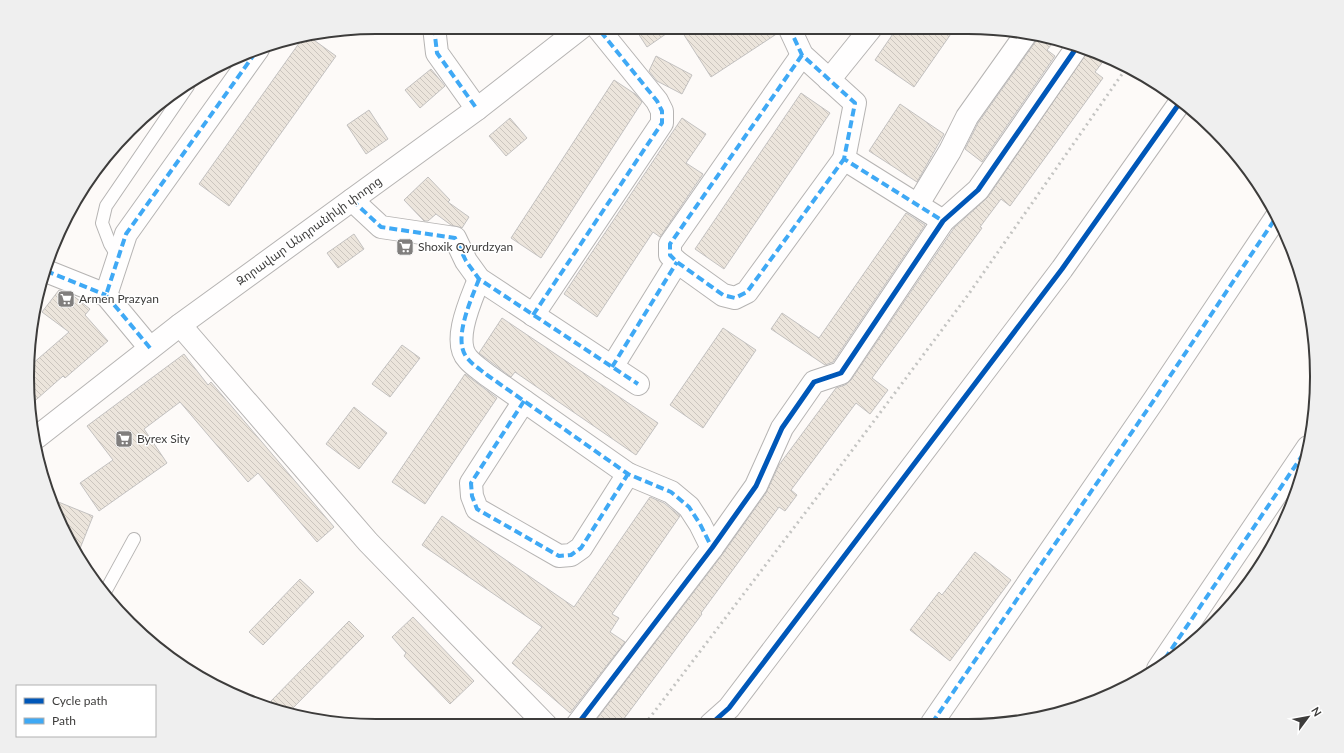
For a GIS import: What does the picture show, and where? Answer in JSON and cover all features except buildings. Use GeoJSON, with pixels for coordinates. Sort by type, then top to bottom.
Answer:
{"type":"FeatureCollection","features":[{"type":"Feature","properties":{"kind":"street"},"geometry":{"type":"LineString","coordinates":[[435,34],[437,53],[477,109]]}},
{"type":"Feature","properties":{"kind":"street","name":"Զորավար Անդրանիկի փողոց"},"geometry":{"type":"LineString","coordinates":[[39,434],[180,325],[477,109],[573,34]]}},
{"type":"Feature","properties":{"kind":"street"},"geometry":{"type":"LineString","coordinates":[[533,315],[662,123],[662,111],[657,101],[603,34]]}},
{"type":"Feature","properties":{"kind":"street"},"geometry":{"type":"LineString","coordinates":[[792,34],[802,56],[854,103],[844,159],[747,292],[735,298],[723,295],[677,262],[670,255],[670,244],[802,56]]}},
{"type":"Feature","properties":{"kind":"street"},"geometry":{"type":"LineString","coordinates":[[829,80],[866,34]]}},
{"type":"Feature","properties":{"kind":"street"},"geometry":{"type":"LineString","coordinates":[[918,204],[950,151],[967,117],[1023,39]]}},
{"type":"Feature","properties":{"kind":"street"},"geometry":{"type":"LineString","coordinates":[[581,719],[712,548],[756,486],[782,428],[814,382],[841,372],[943,221],[978,190],[1074,51]]}},
{"type":"Feature","properties":{"kind":"street"},"geometry":{"type":"LineString","coordinates":[[106,295],[126,234],[252,57]]}},
{"type":"Feature","properties":{"kind":"street"},"geometry":{"type":"LineString","coordinates":[[717,719],[729,708],[1062,269],[1177,106]]}},
{"type":"Feature","properties":{"kind":"street"},"geometry":{"type":"LineString","coordinates":[[844,159],[943,221]]}},
{"type":"Feature","properties":{"kind":"street"},"geometry":{"type":"LineString","coordinates":[[352,200],[381,227],[455,238],[466,261],[479,279],[638,384]]}},
{"type":"Feature","properties":{"kind":"street"},"geometry":{"type":"LineString","coordinates":[[935,719],[1273,222]]}},
{"type":"Feature","properties":{"kind":"street"},"geometry":{"type":"LineString","coordinates":[[612,366],[677,262]]}},
{"type":"Feature","properties":{"kind":"street"},"geometry":{"type":"LineString","coordinates":[[50,273],[106,295],[150,348]]}},
{"type":"Feature","properties":{"kind":"street"},"geometry":{"type":"LineString","coordinates":[[479,279],[461,336],[462,347],[467,358],[487,375],[628,474],[671,492],[689,507],[700,524],[712,548]]}},
{"type":"Feature","properties":{"kind":"street"},"geometry":{"type":"LineString","coordinates":[[180,325],[368,542],[540,719]]}},
{"type":"Feature","properties":{"kind":"street"},"geometry":{"type":"LineString","coordinates":[[524,401],[471,483],[472,496],[477,509],[559,556],[571,555],[581,548],[628,474]]}},
{"type":"Feature","properties":{"kind":"street"},"geometry":{"type":"LineString","coordinates":[[1169,653],[1299,460]]}},
{"type":"Feature","properties":{"kind":"lane"},"geometry":{"type":"LineString","coordinates":[[118,257],[110,244],[102,223],[106,206],[182,95]]}},
{"type":"Feature","properties":{"kind":"lane"},"geometry":{"type":"LineString","coordinates":[[107,588],[134,540]]}},
{"type":"Feature","properties":{"kind":"railway"},"geometry":{"type":"LineString","coordinates":[[649,719],[968,295],[1124,72]]}},
{"type":"Feature","properties":{"kind":"marked path"},"geometry":{"type":"LineString","coordinates":[[435,34],[437,53],[477,109]]}},
{"type":"Feature","properties":{"kind":"marked path"},"geometry":{"type":"LineString","coordinates":[[533,315],[662,123],[662,111],[657,101],[603,34]]}},
{"type":"Feature","properties":{"kind":"marked path"},"geometry":{"type":"LineString","coordinates":[[792,34],[802,55],[855,103],[844,159],[943,221]]}},
{"type":"Feature","properties":{"kind":"marked path"},"geometry":{"type":"LineString","coordinates":[[802,55],[670,244],[670,255],[677,262],[723,295],[735,298],[747,292],[844,159]]}},
{"type":"Feature","properties":{"kind":"marked path"},"geometry":{"type":"LineString","coordinates":[[150,348],[106,295],[126,234],[252,57]]}},
{"type":"Feature","properties":{"kind":"marked path"},"geometry":{"type":"LineString","coordinates":[[352,200],[381,227],[455,238],[466,261],[479,279],[638,384]]}},
{"type":"Feature","properties":{"kind":"marked path"},"geometry":{"type":"LineString","coordinates":[[935,719],[1154,400],[1273,222]]}},
{"type":"Feature","properties":{"kind":"marked path"},"geometry":{"type":"LineString","coordinates":[[612,367],[677,262]]}},
{"type":"Feature","properties":{"kind":"marked path"},"geometry":{"type":"LineString","coordinates":[[50,273],[106,295]]}},
{"type":"Feature","properties":{"kind":"marked path"},"geometry":{"type":"LineString","coordinates":[[479,279],[464,319],[462,331],[463,351],[468,359],[487,375],[628,474],[671,492],[689,507],[700,524],[712,548]]}},
{"type":"Feature","properties":{"kind":"marked path"},"geometry":{"type":"LineString","coordinates":[[524,401],[471,483],[472,496],[477,509],[559,556],[571,555],[581,548],[628,474]]}},
{"type":"Feature","properties":{"kind":"marked path"},"geometry":{"type":"LineString","coordinates":[[1169,653],[1299,460]]}},
{"type":"Feature","properties":{"kind":"cycle path"},"geometry":{"type":"LineString","coordinates":[[582,719],[712,548],[756,486],[782,428],[814,382],[841,373],[943,221],[978,190],[1074,51]]}},
{"type":"Feature","properties":{"kind":"cycle path"},"geometry":{"type":"LineString","coordinates":[[717,719],[729,708],[1062,269],[1177,106]]}},
{"type":"Feature","properties":{"kind":"place","name":"Shoxik Qyurdzyan"},"geometry":{"type":"Point","coordinates":[405,247]}},
{"type":"Feature","properties":{"kind":"place","name":"Armen Prazyan"},"geometry":{"type":"Point","coordinates":[66,299]}},
{"type":"Feature","properties":{"kind":"place","name":"Byrex Sity"},"geometry":{"type":"Point","coordinates":[124,439]}}]}
